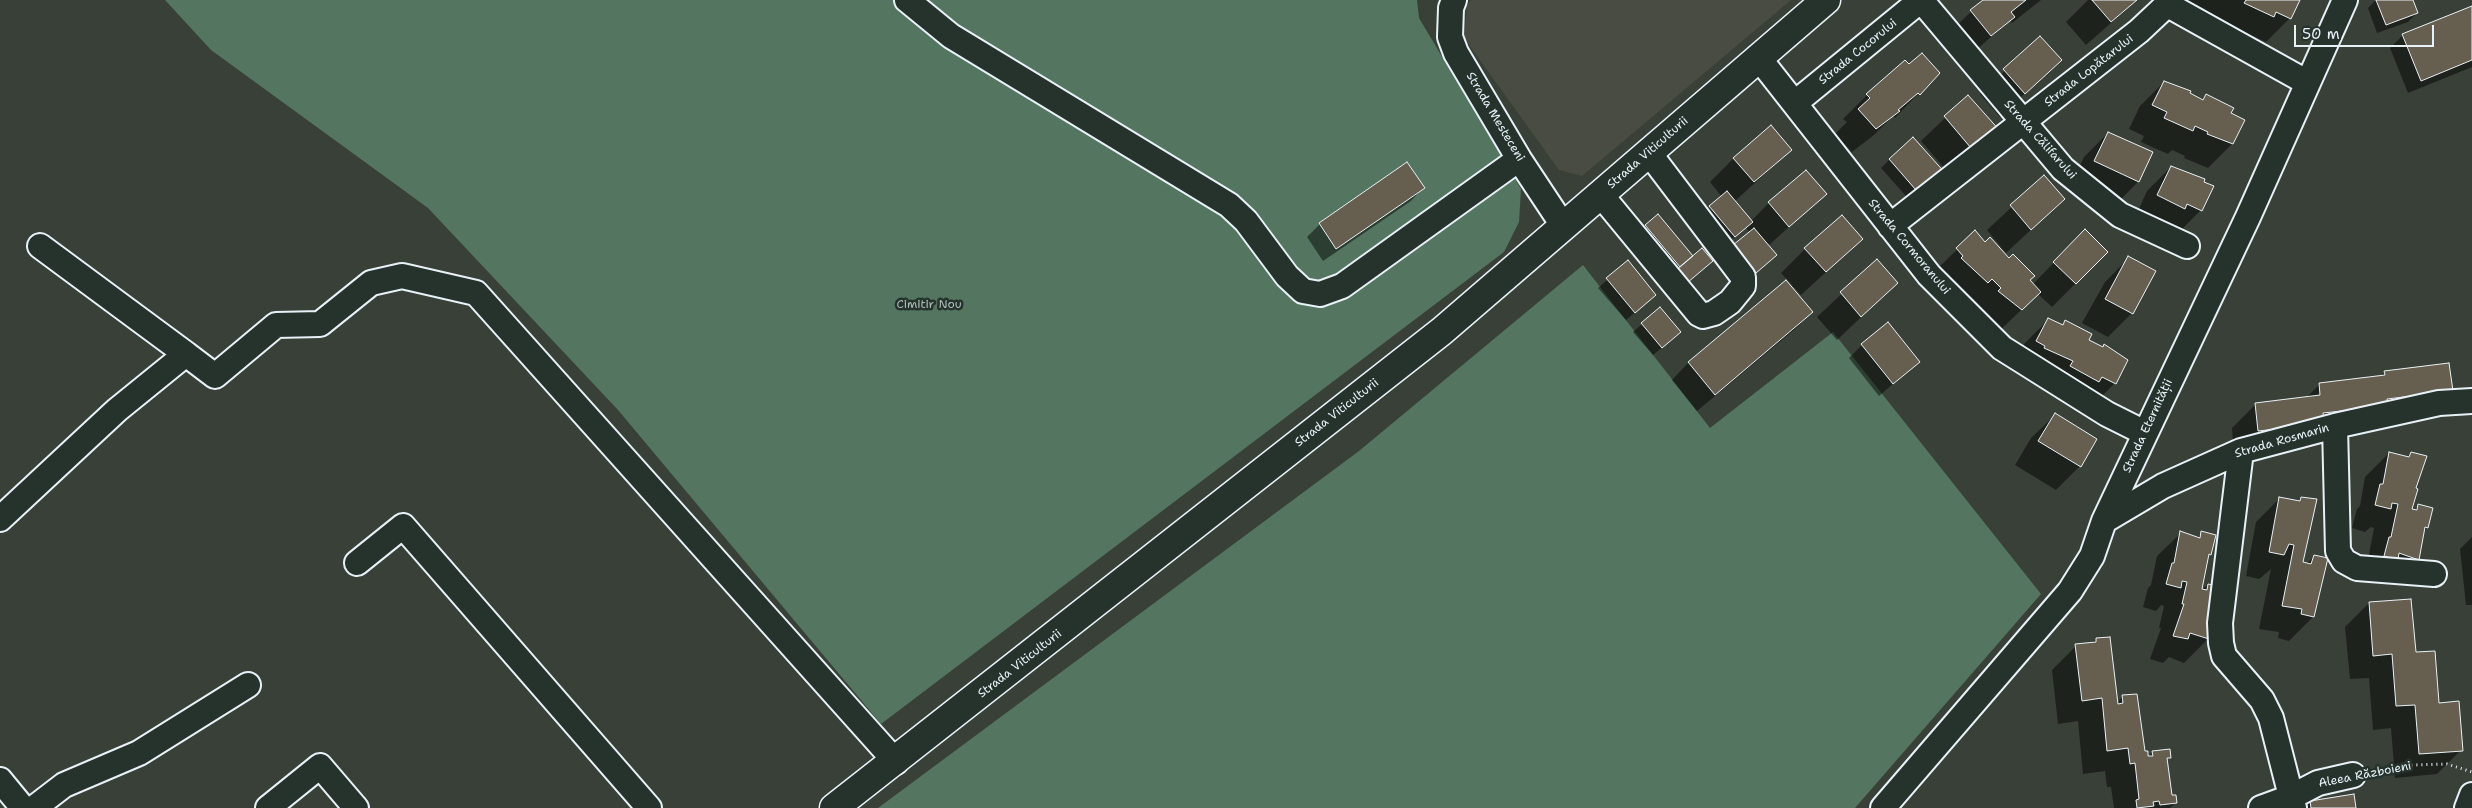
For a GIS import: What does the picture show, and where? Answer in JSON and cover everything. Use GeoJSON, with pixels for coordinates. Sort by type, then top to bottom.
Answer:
{"type":"FeatureCollection","features":[{"type":"Feature","properties":{"kind":"main road","name":"Strada Viticulturii"},"geometry":{"type":"LineString","coordinates":[[834,808],[896,762],[1442,331],[1564,227],[1758,56],[1826,0]]}},
{"type":"Feature","properties":{"kind":"street"},"geometry":{"type":"LineString","coordinates":[[906,0],[951,36],[1229,204],[1246,221],[1287,276],[1303,291],[1320,294],[1342,286],[1519,159]]}},
{"type":"Feature","properties":{"kind":"street","name":"Strada Mesteceni"},"geometry":{"type":"LineString","coordinates":[[1454,0],[1451,8],[1450,37],[1453,45],[1519,159],[1564,227]]}},
{"type":"Feature","properties":{"kind":"street","name":"Strada Cocorului"},"geometry":{"type":"LineString","coordinates":[[1795,103],[1921,0]]}},
{"type":"Feature","properties":{"kind":"street","name":"Strada Călifarului"},"geometry":{"type":"LineString","coordinates":[[1921,0],[2063,169],[2112,209],[2144,228],[2187,246]]}},
{"type":"Feature","properties":{"kind":"street","name":"Strada Eternității"},"geometry":{"type":"LineString","coordinates":[[1883,808],[2070,591],[2092,556],[2104,521],[2241,234],[2346,0]]}},
{"type":"Feature","properties":{"kind":"street","name":"Strada Lopătarului"},"geometry":{"type":"LineString","coordinates":[[1890,226],[2139,32],[2170,3],[2308,83]]}},
{"type":"Feature","properties":{"kind":"street","name":"Strada Cormoranului"},"geometry":{"type":"LineString","coordinates":[[1758,56],[1929,275],[2002,348],[2093,405],[2145,433]]}},
{"type":"Feature","properties":{"kind":"street"},"geometry":{"type":"LineString","coordinates":[[1600,195],[1699,314],[1703,316],[1714,312],[1730,302],[1743,286],[1743,276],[1649,153]]}},
{"type":"Feature","properties":{"kind":"street"},"geometry":{"type":"LineString","coordinates":[[40,246],[215,376],[276,325],[320,324],[371,283],[402,276],[476,293],[896,762]]}},
{"type":"Feature","properties":{"kind":"street"},"geometry":{"type":"LineString","coordinates":[[0,519],[116,410],[186,354]]}},
{"type":"Feature","properties":{"kind":"street","name":"Strada Rosmarin"},"geometry":{"type":"LineString","coordinates":[[2104,521],[2163,486],[2241,451],[2335,426],[2438,403],[2472,401]]}},
{"type":"Feature","properties":{"kind":"street"},"geometry":{"type":"LineString","coordinates":[[2335,426],[2338,551],[2344,561],[2357,568],[2434,574]]}},
{"type":"Feature","properties":{"kind":"street"},"geometry":{"type":"LineString","coordinates":[[2241,451],[2220,623],[2221,643],[2224,656],[2262,700],[2271,718],[2293,802]]}},
{"type":"Feature","properties":{"kind":"street"},"geometry":{"type":"LineString","coordinates":[[357,563],[403,526],[649,808]]}},
{"type":"Feature","properties":{"kind":"street"},"geometry":{"type":"LineString","coordinates":[[34,808],[64,785],[139,753],[248,685]]}},
{"type":"Feature","properties":{"kind":"street"},"geometry":{"type":"LineString","coordinates":[[268,808],[320,766],[356,808]]}},
{"type":"Feature","properties":{"kind":"street","name":"Aleea Războieni"},"geometry":{"type":"LineString","coordinates":[[2261,808],[2293,802],[2318,783],[2353,775]]}},
{"type":"Feature","properties":{"kind":"street"},"geometry":{"type":"LineString","coordinates":[[0,780],[23,808]]}},
{"type":"Feature","properties":{"kind":"street"},"geometry":{"type":"LineString","coordinates":[[2467,808],[2472,794]]}},
{"type":"Feature","properties":{"kind":"path","name":"Aleea Războieni"},"geometry":{"type":"LineString","coordinates":[[2353,775],[2413,765],[2447,764],[2472,772]]}},
{"type":"Feature","properties":{"kind":"shaded area"},"geometry":{"type":"Polygon","coordinates":[[[1471,0],[1791,0],[1582,176],[1559,170],[1464,38],[1467,6],[1471,0]]]}},
{"type":"Feature","properties":{"kind":"green space","name":"Cimitir Nou"},"geometry":{"type":"Polygon","coordinates":[[[165,0],[1417,0],[1419,18],[1521,189],[1519,222],[1504,252],[881,724],[618,410],[428,208],[211,50],[165,0]]]}},
{"type":"Feature","properties":{"kind":"green space"},"geometry":{"type":"Polygon","coordinates":[[[1583,265],[1710,428],[1833,332],[2041,594],[1855,808],[878,808],[1359,451],[1583,265]]]}},
{"type":"Feature","properties":{"kind":"building"},"geometry":{"type":"Polygon","coordinates":[[[1983,0],[2026,0],[2011,12],[2015,17],[1991,36],[1970,10],[1983,0]]]}},
{"type":"Feature","properties":{"kind":"building"},"geometry":{"type":"Polygon","coordinates":[[[2092,0],[2137,0],[2111,22],[2092,0]]]}},
{"type":"Feature","properties":{"kind":"building"},"geometry":{"type":"Polygon","coordinates":[[[2246,0],[2300,0],[2291,19],[2276,12],[2274,17],[2244,3],[2246,0]]]}},
{"type":"Feature","properties":{"kind":"building"},"geometry":{"type":"Polygon","coordinates":[[[2376,0],[2413,0],[2418,13],[2386,25],[2376,0]]]}},
{"type":"Feature","properties":{"kind":"building"},"geometry":{"type":"Polygon","coordinates":[[[2472,6],[2472,60],[2421,81],[2402,34],[2472,6]]]}},
{"type":"Feature","properties":{"kind":"building"},"geometry":{"type":"Polygon","coordinates":[[[2040,36],[2062,60],[2025,94],[2003,69],[2040,36]]]}},
{"type":"Feature","properties":{"kind":"building"},"geometry":{"type":"Polygon","coordinates":[[[1922,53],[1940,73],[1920,95],[1918,93],[1898,110],[1900,111],[1876,129],[1858,109],[1870,98],[1866,94],[1905,60],[1909,64],[1922,53]]]}},
{"type":"Feature","properties":{"kind":"building"},"geometry":{"type":"Polygon","coordinates":[[[2164,81],[2191,91],[2190,93],[2203,100],[2206,94],[2234,108],[2231,113],[2245,120],[2233,144],[2207,134],[2208,132],[2195,126],[2193,131],[2164,118],[2167,112],[2152,105],[2164,81]]]}},
{"type":"Feature","properties":{"kind":"building"},"geometry":{"type":"Polygon","coordinates":[[[1968,95],[2001,132],[1976,154],[1944,116],[1968,95]]]}},
{"type":"Feature","properties":{"kind":"building"},"geometry":{"type":"Polygon","coordinates":[[[1771,125],[1792,150],[1754,182],[1733,158],[1771,125]]]}},
{"type":"Feature","properties":{"kind":"building"},"geometry":{"type":"Polygon","coordinates":[[[2108,132],[2153,152],[2139,182],[2094,161],[2108,132]]]}},
{"type":"Feature","properties":{"kind":"building"},"geometry":{"type":"Polygon","coordinates":[[[1913,137],[1947,175],[1922,197],[1889,159],[1913,137]]]}},
{"type":"Feature","properties":{"kind":"building"},"geometry":{"type":"Polygon","coordinates":[[[1407,162],[1425,188],[1336,249],[1319,223],[1407,162]]]}},
{"type":"Feature","properties":{"kind":"building"},"geometry":{"type":"Polygon","coordinates":[[[2171,166],[2205,179],[2204,182],[2214,186],[2202,211],[2187,204],[2185,209],[2157,195],[2171,166]]]}},
{"type":"Feature","properties":{"kind":"building"},"geometry":{"type":"Polygon","coordinates":[[[1806,170],[1827,194],[1789,227],[1768,202],[1806,170]]]}},
{"type":"Feature","properties":{"kind":"building"},"geometry":{"type":"Polygon","coordinates":[[[2044,175],[2065,199],[2031,230],[2010,205],[2044,175]]]}},
{"type":"Feature","properties":{"kind":"building"},"geometry":{"type":"Polygon","coordinates":[[[1727,191],[1753,222],[1735,237],[1709,206],[1727,191]]]}},
{"type":"Feature","properties":{"kind":"building"},"geometry":{"type":"Polygon","coordinates":[[[1658,214],[1693,256],[1680,267],[1645,225],[1658,214]]]}},
{"type":"Feature","properties":{"kind":"building"},"geometry":{"type":"Polygon","coordinates":[[[1842,215],[1863,239],[1826,272],[1804,248],[1842,215]]]}},
{"type":"Feature","properties":{"kind":"building"},"geometry":{"type":"Polygon","coordinates":[[[1754,228],[1777,255],[1756,273],[1733,245],[1754,228]]]}},
{"type":"Feature","properties":{"kind":"building"},"geometry":{"type":"Polygon","coordinates":[[[2085,229],[2108,252],[2076,284],[2053,262],[2085,229]]]}},
{"type":"Feature","properties":{"kind":"building"},"geometry":{"type":"Polygon","coordinates":[[[1975,230],[1985,242],[1990,237],[2009,258],[2013,254],[2035,276],[2030,280],[2041,292],[2022,310],[1998,291],[2001,288],[1992,279],[1988,283],[1961,258],[1963,256],[1956,248],[1975,230]]]}},
{"type":"Feature","properties":{"kind":"building"},"geometry":{"type":"Polygon","coordinates":[[[1702,248],[1713,261],[1681,288],[1670,275],[1702,248]]]}},
{"type":"Feature","properties":{"kind":"building"},"geometry":{"type":"Polygon","coordinates":[[[2128,256],[2156,271],[2133,314],[2105,299],[2128,256]]]}},
{"type":"Feature","properties":{"kind":"building"},"geometry":{"type":"Polygon","coordinates":[[[1877,259],[1898,283],[1861,317],[1840,292],[1877,259]]]}},
{"type":"Feature","properties":{"kind":"building"},"geometry":{"type":"Polygon","coordinates":[[[1628,260],[1656,295],[1635,313],[1606,278],[1628,260]]]}},
{"type":"Feature","properties":{"kind":"building"},"geometry":{"type":"Polygon","coordinates":[[[1786,280],[1813,312],[1715,395],[1688,362],[1786,280]]]}},
{"type":"Feature","properties":{"kind":"building"},"geometry":{"type":"Polygon","coordinates":[[[1660,307],[1681,332],[1662,348],[1641,323],[1660,307]]]}},
{"type":"Feature","properties":{"kind":"building"},"geometry":{"type":"Polygon","coordinates":[[[2048,318],[2063,325],[2065,320],[2092,334],[2089,340],[2103,347],[2104,344],[2128,360],[2116,384],[2102,377],[2099,382],[2070,366],[2073,361],[2044,348],[2045,346],[2036,341],[2048,318]]]}},
{"type":"Feature","properties":{"kind":"building"},"geometry":{"type":"Polygon","coordinates":[[[1888,322],[1920,362],[1893,384],[1861,344],[1888,322]]]}},
{"type":"Feature","properties":{"kind":"building"},"geometry":{"type":"Polygon","coordinates":[[[2449,363],[2453,391],[2387,399],[2388,406],[2323,413],[2324,424],[2258,431],[2255,403],[2320,395],[2319,383],[2385,375],[2384,371],[2449,363]]]}},
{"type":"Feature","properties":{"kind":"building"},"geometry":{"type":"Polygon","coordinates":[[[2055,413],[2097,439],[2081,467],[2038,441],[2055,413]]]}},
{"type":"Feature","properties":{"kind":"building"},"geometry":{"type":"Polygon","coordinates":[[[2389,452],[2409,457],[2411,452],[2427,456],[2416,488],[2418,489],[2412,509],[2417,510],[2418,504],[2433,508],[2428,528],[2425,527],[2419,560],[2399,553],[2398,560],[2384,556],[2389,537],[2391,537],[2398,504],[2392,503],[2391,509],[2375,505],[2380,484],[2383,484],[2389,452]]]}},
{"type":"Feature","properties":{"kind":"building"},"geometry":{"type":"Polygon","coordinates":[[[2279,497],[2300,501],[2301,497],[2317,499],[2303,562],[2311,564],[2314,555],[2328,558],[2314,617],[2301,614],[2302,609],[2282,606],[2294,545],[2289,544],[2284,555],[2269,552],[2279,497]]]}},
{"type":"Feature","properties":{"kind":"building"},"geometry":{"type":"Polygon","coordinates":[[[2180,531],[2200,538],[2201,531],[2216,535],[2211,555],[2209,554],[2202,589],[2207,590],[2208,584],[2223,587],[2209,639],[2190,633],[2188,639],[2173,636],[2184,604],[2182,604],[2187,582],[2182,581],[2181,588],[2166,584],[2172,563],[2174,563],[2180,531]]]}},
{"type":"Feature","properties":{"kind":"building"},"geometry":{"type":"Polygon","coordinates":[[[2411,599],[2416,652],[2435,651],[2439,703],[2459,701],[2463,751],[2419,754],[2415,705],[2396,706],[2392,654],[2373,656],[2369,602],[2411,599]]]}},
{"type":"Feature","properties":{"kind":"building"},"geometry":{"type":"Polygon","coordinates":[[[2110,637],[2118,704],[2123,703],[2122,695],[2137,694],[2145,751],[2148,751],[2148,756],[2153,756],[2152,751],[2170,749],[2171,758],[2167,758],[2172,795],[2176,795],[2177,803],[2160,805],[2159,801],[2153,802],[2154,806],[2137,808],[2136,800],[2139,799],[2135,763],[2130,764],[2128,748],[2107,751],[2102,698],[2082,701],[2075,644],[2096,642],[2096,638],[2110,637]]]}},
{"type":"Feature","properties":{"kind":"building"},"geometry":{"type":"Polygon","coordinates":[[[2354,794],[2356,808],[2311,808],[2310,801],[2354,794]]]}}]}
